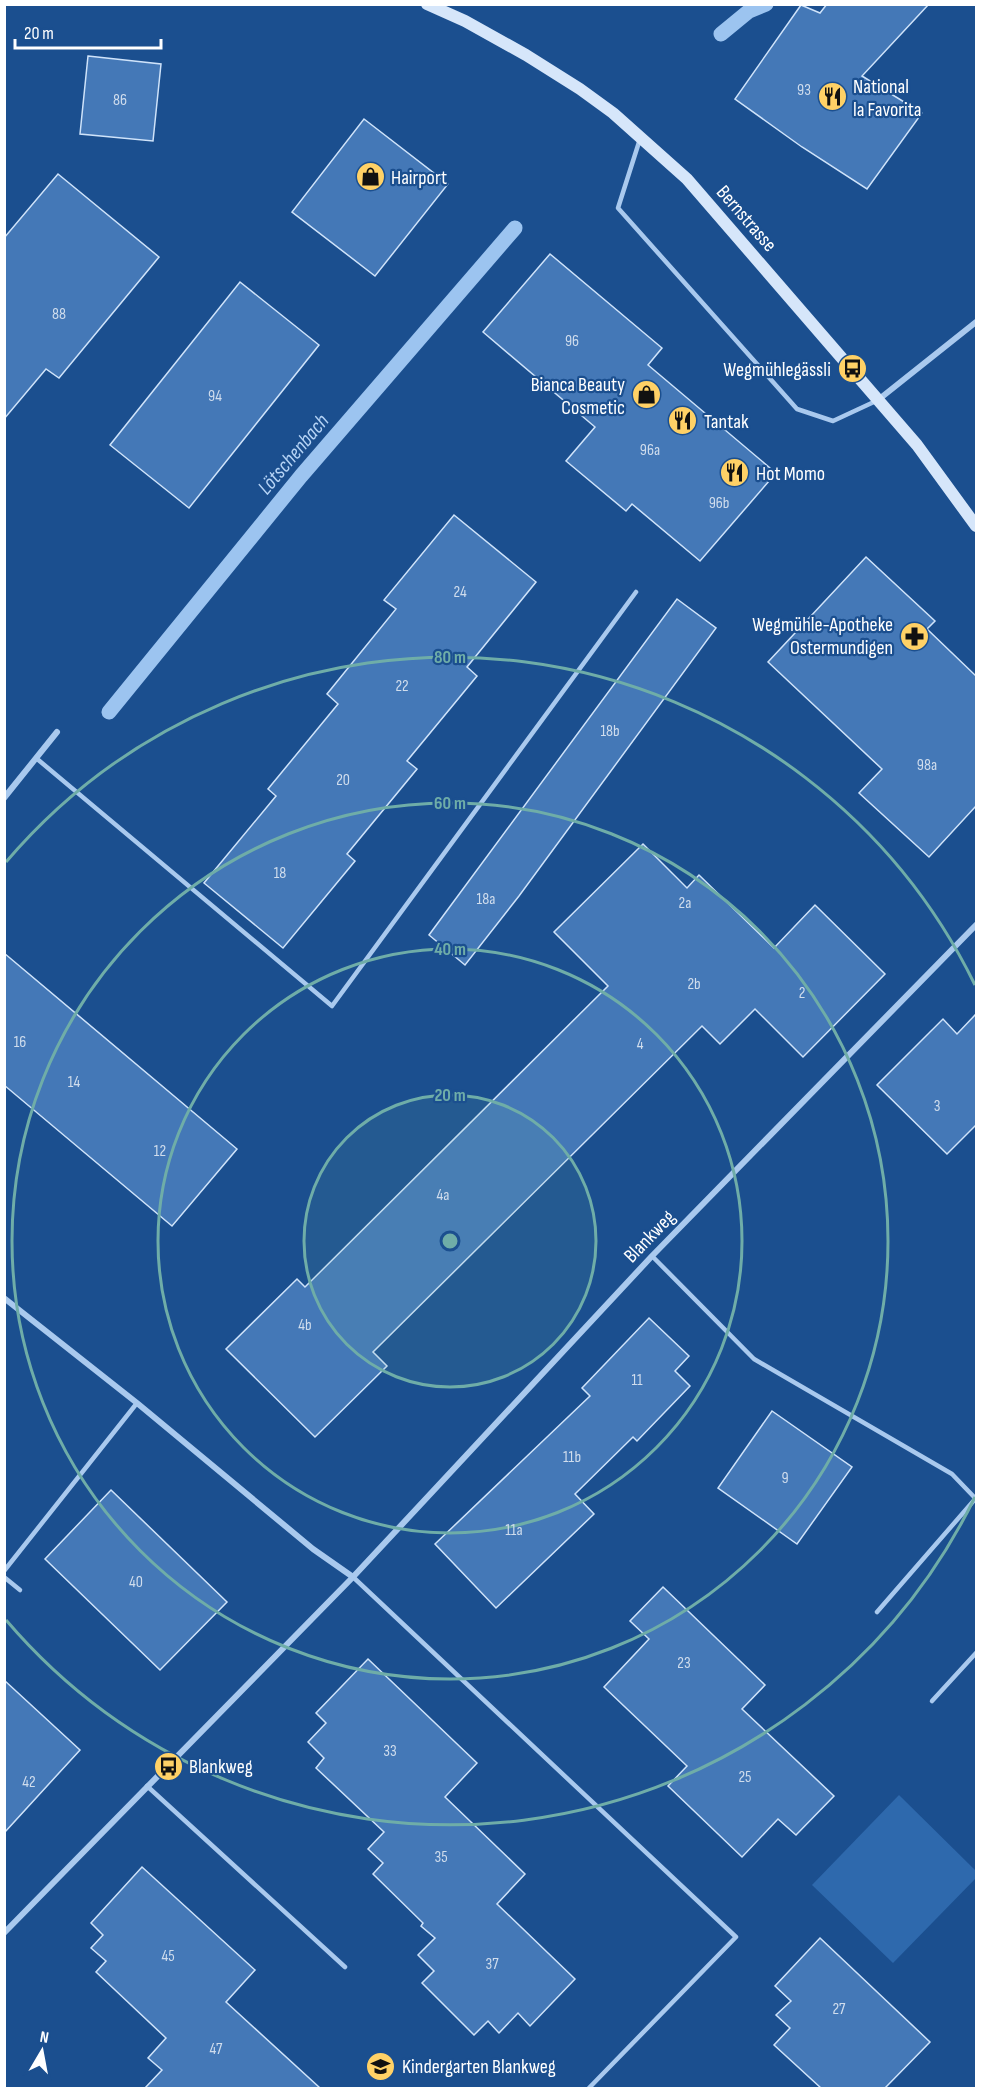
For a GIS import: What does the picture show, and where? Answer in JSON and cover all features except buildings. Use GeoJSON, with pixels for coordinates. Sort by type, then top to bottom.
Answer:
{"type":"FeatureCollection","features":[{"type":"Feature","properties":{"kind":"main road","name":"Bernstrasse"},"geometry":{"type":"LineString","coordinates":[[428,4],[465,21],[526,55],[589,95],[640,136],[687,179],[917,445],[976,526]]}},
{"type":"Feature","properties":{"kind":"street"},"geometry":{"type":"LineString","coordinates":[[878,400],[976,322]]}},
{"type":"Feature","properties":{"kind":"street"},"geometry":{"type":"LineString","coordinates":[[4,798],[57,732]]}},
{"type":"Feature","properties":{"kind":"street","name":"Blankweg"},"geometry":{"type":"LineString","coordinates":[[4,1933],[353,1577],[652,1256],[976,925]]}},
{"type":"Feature","properties":{"kind":"street"},"geometry":{"type":"LineString","coordinates":[[4,1298],[137,1403],[314,1549],[353,1577]]}},
{"type":"Feature","properties":{"kind":"lane"},"geometry":{"type":"LineString","coordinates":[[640,136],[618,208],[797,409],[833,422],[878,400]]}},
{"type":"Feature","properties":{"kind":"lane"},"geometry":{"type":"LineString","coordinates":[[36,758],[333,1006],[636,592]]}},
{"type":"Feature","properties":{"kind":"lane"},"geometry":{"type":"LineString","coordinates":[[652,1256],[754,1359],[952,1473],[976,1499],[877,1612]]}},
{"type":"Feature","properties":{"kind":"lane"},"geometry":{"type":"LineString","coordinates":[[4,1571],[137,1403]]}},
{"type":"Feature","properties":{"kind":"lane"},"geometry":{"type":"LineString","coordinates":[[4,1577],[20,1590]]}},
{"type":"Feature","properties":{"kind":"lane"},"geometry":{"type":"LineString","coordinates":[[353,1577],[736,1937],[589,2088]]}},
{"type":"Feature","properties":{"kind":"lane"},"geometry":{"type":"LineString","coordinates":[[932,1701],[976,1653]]}},
{"type":"Feature","properties":{"kind":"lane"},"geometry":{"type":"LineString","coordinates":[[147,1786],[345,1967]]}},
{"type":"Feature","properties":{"kind":"shaded area"},"geometry":{"type":"Polygon","coordinates":[[[899,1795],[976,1871],[976,1878],[893,1963],[812,1885],[899,1795]]]}},
{"type":"Feature","properties":{"kind":"waterway","name":"Lötschenbach"},"geometry":{"type":"LineString","coordinates":[[721,34],[749,11],[766,4]]}},
{"type":"Feature","properties":{"kind":"waterway","name":"Lötschenbach"},"geometry":{"type":"LineString","coordinates":[[109,712],[301,476],[515,228]]}},
{"type":"Feature","properties":{"kind":"place","name":"National la Favorita"},"geometry":{"type":"Point","coordinates":[832,97]}},
{"type":"Feature","properties":{"kind":"place","name":"Hairport"},"geometry":{"type":"Point","coordinates":[370,177]}},
{"type":"Feature","properties":{"kind":"place","name":"Wegmühlegässli"},"geometry":{"type":"Point","coordinates":[852,369]}},
{"type":"Feature","properties":{"kind":"place","name":"Bianca Beauty Cosmetic"},"geometry":{"type":"Point","coordinates":[646,395]}},
{"type":"Feature","properties":{"kind":"place","name":"Tantak"},"geometry":{"type":"Point","coordinates":[683,421]}},
{"type":"Feature","properties":{"kind":"place","name":"Hot Momo"},"geometry":{"type":"Point","coordinates":[735,473]}},
{"type":"Feature","properties":{"kind":"place","name":"Wegmühle-Apotheke Ostermundigen"},"geometry":{"type":"Point","coordinates":[914,636]}},
{"type":"Feature","properties":{"kind":"place","name":"Blankweg"},"geometry":{"type":"Point","coordinates":[168,1766]}},
{"type":"Feature","properties":{"kind":"place","name":"Kindergarten Blankweg"},"geometry":{"type":"Point","coordinates":[381,2066]}}]}
